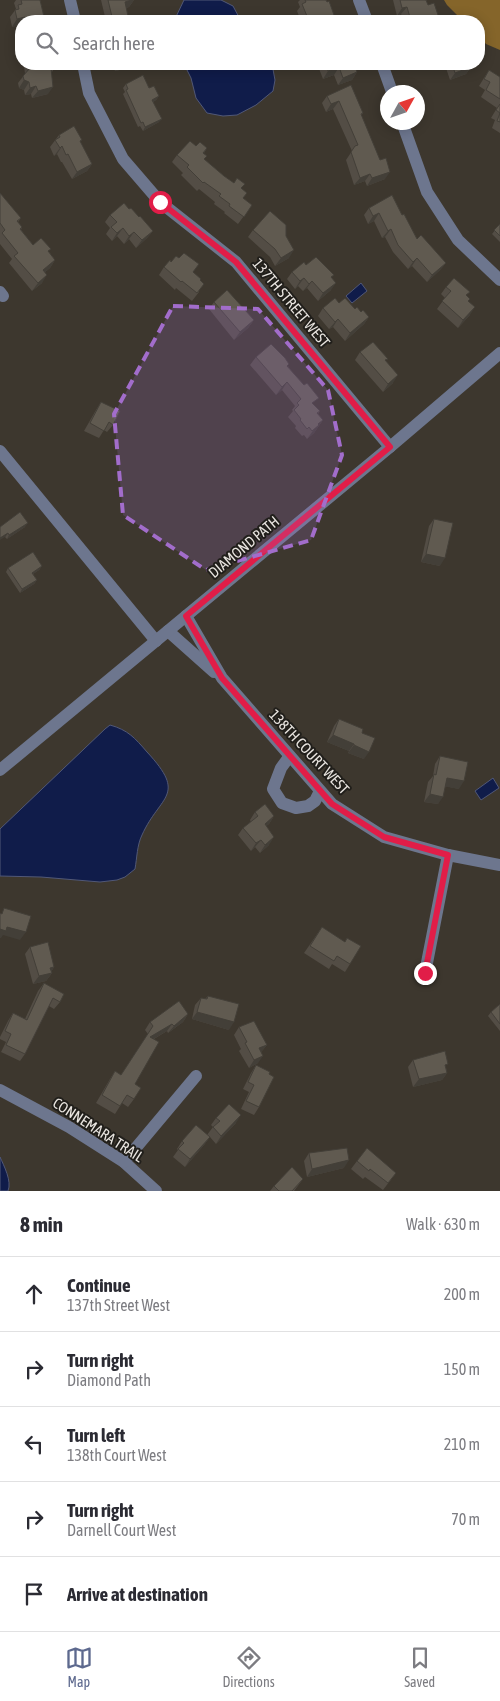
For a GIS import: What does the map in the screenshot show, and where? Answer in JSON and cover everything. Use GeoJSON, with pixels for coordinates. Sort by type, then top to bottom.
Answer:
{"type":"FeatureCollection","features":[{"type":"Feature","properties":{"kind":"street"},"geometry":{"type":"LineString","coordinates":[[70,0],[74,15]]}},
{"type":"Feature","properties":{"kind":"street"},"geometry":{"type":"LineString","coordinates":[[360,0],[365,15]]}},
{"type":"Feature","properties":{"kind":"street","name":"137TH STREET WEST"},"geometry":{"type":"LineString","coordinates":[[84,70],[89,93],[123,159],[160,202],[236,262],[390,447]]}},
{"type":"Feature","properties":{"kind":"street"},"geometry":{"type":"LineString","coordinates":[[384,70],[390,85]]}},
{"type":"Feature","properties":{"kind":"street"},"geometry":{"type":"LineString","coordinates":[[405,130],[427,192],[458,240],[500,280]]}},
{"type":"Feature","properties":{"kind":"street","name":"DIAMOND PATH"},"geometry":{"type":"LineString","coordinates":[[2,769],[390,447],[500,353]]}},
{"type":"Feature","properties":{"kind":"street"},"geometry":{"type":"LineString","coordinates":[[0,451],[156,641]]}},
{"type":"Feature","properties":{"kind":"street","name":"138TH COURT WEST"},"geometry":{"type":"LineString","coordinates":[[186,616],[222,678]]}},
{"type":"Feature","properties":{"kind":"street","name":"138TH COURT WEST"},"geometry":{"type":"LineString","coordinates":[[168,631],[222,678],[332,804],[384,837],[448,855],[500,865]]}},
{"type":"Feature","properties":{"kind":"street"},"geometry":{"type":"LineString","coordinates":[[289,757],[281,768],[273,789],[282,803],[296,808],[308,806],[314,801],[320,791]]}},
{"type":"Feature","properties":{"kind":"street"},"geometry":{"type":"LineString","coordinates":[[425,973],[448,855]]}},
{"type":"Feature","properties":{"kind":"street"},"geometry":{"type":"LineString","coordinates":[[124,1162],[196,1076]]}},
{"type":"Feature","properties":{"kind":"street","name":"CONNEMARA TRAIL"},"geometry":{"type":"LineString","coordinates":[[0,1091],[68,1127],[124,1162],[156,1191]]}},
{"type":"Feature","properties":{"kind":"highlighted area"},"geometry":{"type":"Polygon","coordinates":[[[173,306],[258,309],[328,390],[342,455],[311,540],[206,570],[123,515],[114,414],[173,306]]]}},
{"type":"Feature","properties":{"kind":"shaded area"},"geometry":{"type":"Polygon","coordinates":[[[444,0],[500,0],[500,50],[485,43],[485,15],[457,15],[444,0]]]}},
{"type":"Feature","properties":{"kind":"water"},"geometry":{"type":"Polygon","coordinates":[[[184,0],[221,0],[233,6],[238,15],[177,15],[184,0]]]}},
{"type":"Feature","properties":{"kind":"water"},"geometry":{"type":"Polygon","coordinates":[[[187,70],[273,70],[275,80],[273,91],[256,105],[237,115],[223,116],[207,113],[196,98],[187,70]]]}},
{"type":"Feature","properties":{"kind":"water"},"geometry":{"type":"Polygon","coordinates":[[[361,283],[367,291],[352,303],[346,296],[361,283]]]}},
{"type":"Feature","properties":{"kind":"water"},"geometry":{"type":"Polygon","coordinates":[[[110,725],[131,735],[139,743],[159,767],[166,778],[168,787],[167,795],[140,839],[135,869],[125,877],[117,880],[100,882],[0,876],[0,829],[110,725]]]}},
{"type":"Feature","properties":{"kind":"water"},"geometry":{"type":"Polygon","coordinates":[[[493,778],[499,788],[481,800],[475,791],[493,778]]]}},
{"type":"Feature","properties":{"kind":"water"},"geometry":{"type":"Polygon","coordinates":[[[0,1157],[8,1178],[8,1191],[0,1191],[0,1157]]]}},
{"type":"Feature","properties":{"kind":"building"},"geometry":{"type":"Polygon","coordinates":[[[21,0],[40,0],[44,15],[16,15],[15,10],[19,9],[18,5],[22,4],[21,0]]]}},
{"type":"Feature","properties":{"kind":"building"},"geometry":{"type":"Polygon","coordinates":[[[108,0],[132,0],[125,2],[128,15],[112,15],[108,0]]]}},
{"type":"Feature","properties":{"kind":"building"},"geometry":{"type":"Polygon","coordinates":[[[305,0],[329,1],[334,15],[307,15],[302,4],[306,2],[305,0]]]}},
{"type":"Feature","properties":{"kind":"building"},"geometry":{"type":"Polygon","coordinates":[[[400,0],[426,0],[428,5],[434,3],[438,15],[409,15],[407,7],[402,8],[400,0]]]}},
{"type":"Feature","properties":{"kind":"building"},"geometry":{"type":"Polygon","coordinates":[[[28,70],[51,70],[53,87],[38,91],[36,86],[30,88],[29,82],[24,80],[23,76],[28,70]]]}},
{"type":"Feature","properties":{"kind":"building"},"geometry":{"type":"Polygon","coordinates":[[[340,70],[356,70],[357,72],[343,78],[340,70]]]}},
{"type":"Feature","properties":{"kind":"building"},"geometry":{"type":"Polygon","coordinates":[[[489,70],[500,77],[500,99],[486,90],[490,82],[484,79],[489,70]]]}},
{"type":"Feature","properties":{"kind":"building"},"geometry":{"type":"Polygon","coordinates":[[[143,75],[149,88],[154,86],[159,96],[152,100],[162,119],[145,127],[143,122],[141,123],[126,90],[128,89],[126,84],[143,75]]]}},
{"type":"Feature","properties":{"kind":"building"},"geometry":{"type":"Polygon","coordinates":[[[351,85],[380,160],[386,158],[390,172],[372,178],[370,174],[360,178],[351,152],[358,145],[339,101],[331,104],[327,96],[351,85]]]}},
{"type":"Feature","properties":{"kind":"building"},"geometry":{"type":"Polygon","coordinates":[[[500,104],[500,113],[496,110],[500,104]]]}},
{"type":"Feature","properties":{"kind":"building"},"geometry":{"type":"Polygon","coordinates":[[[74,126],[92,164],[77,172],[68,154],[66,155],[62,146],[60,148],[55,140],[60,137],[59,135],[74,126]]]}},
{"type":"Feature","properties":{"kind":"building"},"geometry":{"type":"Polygon","coordinates":[[[190,141],[196,146],[200,142],[207,148],[203,153],[207,156],[204,159],[224,176],[234,183],[237,178],[245,184],[241,188],[247,193],[243,198],[252,205],[244,217],[219,196],[221,194],[203,183],[187,167],[189,165],[177,155],[190,141]]]}},
{"type":"Feature","properties":{"kind":"building"},"geometry":{"type":"Polygon","coordinates":[[[0,193],[21,218],[17,221],[22,227],[20,229],[33,245],[41,238],[51,249],[48,251],[55,260],[43,270],[47,275],[38,283],[14,256],[18,253],[2,233],[5,230],[0,223],[0,193]]]}},
{"type":"Feature","properties":{"kind":"building"},"geometry":{"type":"Polygon","coordinates":[[[392,195],[417,239],[421,235],[446,263],[432,275],[417,258],[413,262],[398,245],[391,229],[388,231],[379,213],[373,216],[369,208],[392,195]]]}},
{"type":"Feature","properties":{"kind":"building"},"geometry":{"type":"Polygon","coordinates":[[[124,203],[129,209],[131,208],[140,216],[153,231],[142,240],[134,232],[129,236],[123,228],[117,233],[111,227],[117,222],[110,215],[124,203]]]}},
{"type":"Feature","properties":{"kind":"building"},"geometry":{"type":"Polygon","coordinates":[[[270,211],[286,225],[286,236],[294,250],[281,258],[275,249],[253,230],[270,211]]]}},
{"type":"Feature","properties":{"kind":"building"},"geometry":{"type":"Polygon","coordinates":[[[500,224],[500,236],[494,230],[500,224]]]}},
{"type":"Feature","properties":{"kind":"building"},"geometry":{"type":"Polygon","coordinates":[[[184,253],[199,264],[193,272],[204,284],[197,293],[164,267],[170,260],[171,262],[176,256],[179,258],[184,253]]]}},
{"type":"Feature","properties":{"kind":"building"},"geometry":{"type":"Polygon","coordinates":[[[316,257],[334,275],[331,277],[336,283],[323,293],[312,281],[309,284],[304,278],[300,281],[292,272],[304,262],[306,265],[316,257]]]}},
{"type":"Feature","properties":{"kind":"building"},"geometry":{"type":"Polygon","coordinates":[[[454,278],[470,292],[466,295],[470,299],[468,301],[475,307],[463,320],[442,301],[451,291],[446,287],[454,278]]]}},
{"type":"Feature","properties":{"kind":"building"},"geometry":{"type":"Polygon","coordinates":[[[227,290],[254,320],[240,332],[214,302],[227,290]]]}},
{"type":"Feature","properties":{"kind":"building"},"geometry":{"type":"Polygon","coordinates":[[[335,298],[339,303],[345,298],[355,309],[357,307],[361,312],[363,310],[369,317],[350,333],[338,319],[335,322],[323,308],[335,298]]]}},
{"type":"Feature","properties":{"kind":"building"},"geometry":{"type":"Polygon","coordinates":[[[373,342],[388,359],[385,360],[398,375],[388,384],[360,352],[373,342]]]}},
{"type":"Feature","properties":{"kind":"building"},"geometry":{"type":"Polygon","coordinates":[[[271,344],[285,358],[289,364],[287,366],[304,385],[307,383],[319,398],[312,403],[320,411],[317,413],[323,420],[312,431],[309,427],[307,429],[294,410],[299,405],[297,403],[301,399],[287,382],[282,387],[256,357],[271,344]]]}},
{"type":"Feature","properties":{"kind":"building"},"geometry":{"type":"Polygon","coordinates":[[[101,402],[120,411],[113,425],[109,422],[104,431],[90,423],[101,402]]]}},
{"type":"Feature","properties":{"kind":"building"},"geometry":{"type":"Polygon","coordinates":[[[20,512],[28,523],[9,535],[8,533],[0,538],[0,527],[20,512]]]}},
{"type":"Feature","properties":{"kind":"building"},"geometry":{"type":"Polygon","coordinates":[[[434,519],[453,523],[445,558],[426,554],[434,519]]]}},
{"type":"Feature","properties":{"kind":"building"},"geometry":{"type":"Polygon","coordinates":[[[33,552],[42,566],[32,573],[37,580],[22,589],[8,568],[33,552]]]}},
{"type":"Feature","properties":{"kind":"building"},"geometry":{"type":"Polygon","coordinates":[[[339,719],[363,729],[362,733],[375,738],[369,752],[333,735],[339,719]]]}},
{"type":"Feature","properties":{"kind":"building"},"geometry":{"type":"Polygon","coordinates":[[[440,756],[468,762],[464,781],[447,778],[443,797],[430,794],[440,756]]]}},
{"type":"Feature","properties":{"kind":"building"},"geometry":{"type":"Polygon","coordinates":[[[265,804],[274,816],[265,824],[274,837],[265,845],[261,840],[256,843],[243,828],[258,816],[255,812],[265,804]]]}},
{"type":"Feature","properties":{"kind":"building"},"geometry":{"type":"Polygon","coordinates":[[[4,908],[31,916],[26,932],[7,927],[6,931],[0,929],[0,913],[2,914],[4,908]]]}},
{"type":"Feature","properties":{"kind":"building"},"geometry":{"type":"Polygon","coordinates":[[[322,927],[345,942],[347,938],[361,946],[350,964],[337,956],[334,961],[310,946],[322,927]]]}},
{"type":"Feature","properties":{"kind":"building"},"geometry":{"type":"Polygon","coordinates":[[[48,942],[54,967],[50,968],[52,973],[39,976],[30,947],[48,942]]]}},
{"type":"Feature","properties":{"kind":"building"},"geometry":{"type":"Polygon","coordinates":[[[44,983],[64,994],[60,1002],[53,998],[25,1054],[6,1045],[11,1034],[5,1031],[13,1013],[27,1020],[44,983]]]}},
{"type":"Feature","properties":{"kind":"building"},"geometry":{"type":"Polygon","coordinates":[[[208,996],[239,1004],[234,1022],[197,1012],[201,998],[207,999],[208,996]]]}},
{"type":"Feature","properties":{"kind":"building"},"geometry":{"type":"Polygon","coordinates":[[[179,1001],[188,1014],[174,1026],[172,1024],[150,1037],[159,1042],[135,1084],[141,1088],[134,1099],[127,1095],[120,1106],[102,1095],[115,1071],[121,1075],[153,1026],[150,1022],[179,1001]]]}},
{"type":"Feature","properties":{"kind":"building"},"geometry":{"type":"Polygon","coordinates":[[[500,1004],[500,1024],[491,1012],[500,1004]]]}},
{"type":"Feature","properties":{"kind":"building"},"geometry":{"type":"Polygon","coordinates":[[[254,1021],[267,1045],[259,1048],[263,1056],[254,1060],[239,1027],[254,1021]]]}},
{"type":"Feature","properties":{"kind":"building"},"geometry":{"type":"Polygon","coordinates":[[[445,1051],[448,1064],[445,1065],[447,1073],[419,1079],[413,1060],[445,1051]]]}},
{"type":"Feature","properties":{"kind":"building"},"geometry":{"type":"Polygon","coordinates":[[[256,1065],[270,1072],[269,1074],[274,1077],[259,1107],[246,1101],[254,1085],[248,1082],[256,1065]]]}},
{"type":"Feature","properties":{"kind":"building"},"geometry":{"type":"Polygon","coordinates":[[[229,1104],[241,1115],[221,1136],[213,1127],[220,1121],[216,1118],[229,1104]]]}},
{"type":"Feature","properties":{"kind":"building"},"geometry":{"type":"Polygon","coordinates":[[[196,1125],[210,1137],[190,1159],[178,1149],[184,1143],[182,1141],[196,1125]]]}},
{"type":"Feature","properties":{"kind":"building"},"geometry":{"type":"Polygon","coordinates":[[[347,1148],[349,1160],[312,1169],[309,1153],[347,1148]]]}},
{"type":"Feature","properties":{"kind":"building"},"geometry":{"type":"Polygon","coordinates":[[[367,1148],[396,1173],[388,1183],[357,1161],[367,1148]]]}},
{"type":"Feature","properties":{"kind":"building"},"geometry":{"type":"Polygon","coordinates":[[[292,1167],[303,1179],[292,1191],[279,1191],[274,1186],[292,1167]]]}},
{"type":"Feature","properties":{"kind":"route"},"geometry":{"type":"LineString","coordinates":[[160,202],[236,262],[390,447],[186,616],[222,678],[332,804],[384,837],[448,855],[425,973]]}}]}
